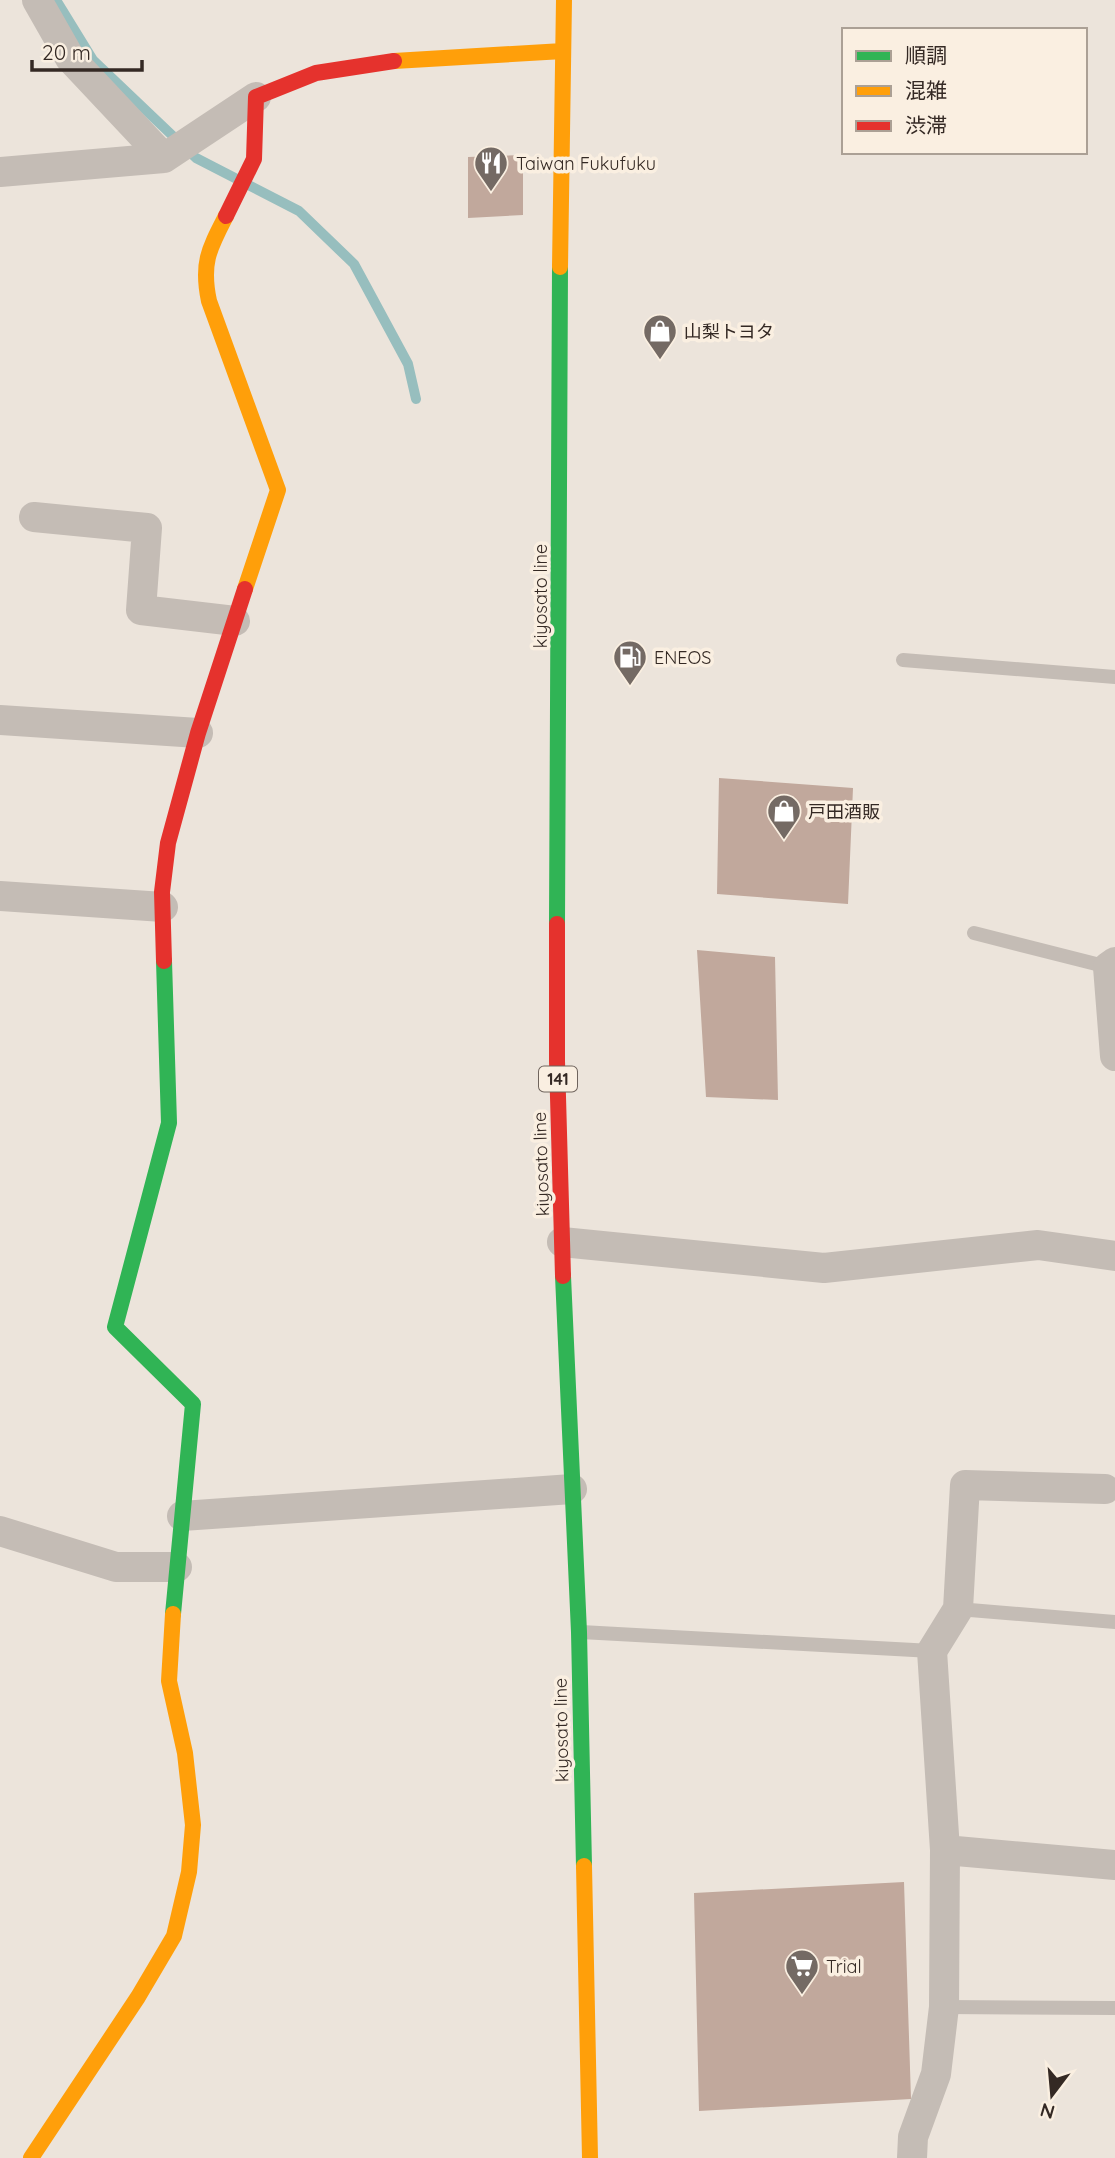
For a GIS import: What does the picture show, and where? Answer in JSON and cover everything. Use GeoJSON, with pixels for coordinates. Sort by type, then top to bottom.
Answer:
{"type":"FeatureCollection","features":[{"type":"Feature","properties":{"kind":"main road","name":"kiyosato line"},"geometry":{"type":"LineString","coordinates":[[564,0],[557,1047],[562,1242],[579,1632],[590,2158]]}},
{"type":"Feature","properties":{"kind":"main road"},"geometry":{"type":"LineString","coordinates":[[31,2158],[138,1997],[174,1936],[189,1872],[193,1825],[185,1753],[169,1681],[193,1404],[115,1327],[170,1123],[162,892],[168,843],[198,733],[278,490],[209,301],[204,277],[209,250],[254,159],[256,97],[316,73],[397,61],[563,51]]}},
{"type":"Feature","properties":{"kind":"street"},"geometry":{"type":"LineString","coordinates":[[37,0],[70,58],[164,158]]}},
{"type":"Feature","properties":{"kind":"street"},"geometry":{"type":"LineString","coordinates":[[0,172],[164,158],[256,97]]}},
{"type":"Feature","properties":{"kind":"street"},"geometry":{"type":"LineString","coordinates":[[34,517],[147,528],[141,610],[235,621]]}},
{"type":"Feature","properties":{"kind":"street"},"geometry":{"type":"LineString","coordinates":[[0,720],[198,733]]}},
{"type":"Feature","properties":{"kind":"street"},"geometry":{"type":"LineString","coordinates":[[0,897],[163,906]]}},
{"type":"Feature","properties":{"kind":"street"},"geometry":{"type":"LineString","coordinates":[[1111,965],[1115,1056]]}},
{"type":"Feature","properties":{"kind":"street"},"geometry":{"type":"LineString","coordinates":[[562,1242],[824,1268],[1038,1245],[1115,1256]]}},
{"type":"Feature","properties":{"kind":"street"},"geometry":{"type":"LineString","coordinates":[[912,2158],[913,2137],[936,2074],[944,2007],[945,1850],[932,1651],[958,1609],[965,1485],[1105,1489]]}},
{"type":"Feature","properties":{"kind":"street"},"geometry":{"type":"LineString","coordinates":[[182,1516],[572,1489]]}},
{"type":"Feature","properties":{"kind":"street"},"geometry":{"type":"LineString","coordinates":[[0,1531],[116,1567],[177,1567]]}},
{"type":"Feature","properties":{"kind":"street"},"geometry":{"type":"LineString","coordinates":[[945,1850],[1115,1865]]}},
{"type":"Feature","properties":{"kind":"lane"},"geometry":{"type":"LineString","coordinates":[[904,660],[1115,677]]}},
{"type":"Feature","properties":{"kind":"lane"},"geometry":{"type":"LineString","coordinates":[[974,933],[1111,965]]}},
{"type":"Feature","properties":{"kind":"lane"},"geometry":{"type":"LineString","coordinates":[[958,1609],[1115,1622]]}},
{"type":"Feature","properties":{"kind":"lane"},"geometry":{"type":"LineString","coordinates":[[579,1632],[932,1651]]}},
{"type":"Feature","properties":{"kind":"lane"},"geometry":{"type":"LineString","coordinates":[[944,2007],[1115,2008]]}},
{"type":"Feature","properties":{"kind":"building"},"geometry":{"type":"Polygon","coordinates":[[[523,155],[523,215],[468,218],[468,157],[523,155]]]}},
{"type":"Feature","properties":{"kind":"building","name":"戸田酒販"},"geometry":{"type":"Polygon","coordinates":[[[719,778],[853,788],[848,904],[717,894],[719,778]]]}},
{"type":"Feature","properties":{"kind":"building"},"geometry":{"type":"Polygon","coordinates":[[[697,950],[775,957],[778,1100],[706,1097],[697,950]]]}},
{"type":"Feature","properties":{"kind":"building","name":"Trial"},"geometry":{"type":"Polygon","coordinates":[[[904,1882],[911,2099],[699,2111],[694,1893],[904,1882]]]}},
{"type":"Feature","properties":{"kind":"waterway"},"geometry":{"type":"LineString","coordinates":[[56,0],[93,60],[196,158],[299,211],[354,264],[408,364],[416,399]]}},
{"type":"Feature","properties":{"kind":"traffic: fast"},"geometry":{"type":"LineString","coordinates":[[557,924],[560,267]]}},
{"type":"Feature","properties":{"kind":"traffic: fast"},"geometry":{"type":"LineString","coordinates":[[164,961],[169,1123],[115,1327],[193,1404],[173,1614]]}},
{"type":"Feature","properties":{"kind":"traffic: fast"},"geometry":{"type":"LineString","coordinates":[[563,1276],[579,1632],[584,1866]]}},
{"type":"Feature","properties":{"kind":"traffic: slow"},"geometry":{"type":"LineString","coordinates":[[560,267],[564,0]]}},
{"type":"Feature","properties":{"kind":"traffic: slow"},"geometry":{"type":"LineString","coordinates":[[394,61],[563,51]]}},
{"type":"Feature","properties":{"kind":"traffic: slow"},"geometry":{"type":"LineString","coordinates":[[226,216],[206,266],[209,301],[278,490],[245,589]]}},
{"type":"Feature","properties":{"kind":"traffic: slow"},"geometry":{"type":"LineString","coordinates":[[31,2158],[138,1997],[174,1936],[189,1872],[193,1825],[185,1753],[169,1681],[173,1614]]}},
{"type":"Feature","properties":{"kind":"traffic: slow"},"geometry":{"type":"LineString","coordinates":[[584,1866],[590,2158]]}},
{"type":"Feature","properties":{"kind":"traffic: jam"},"geometry":{"type":"LineString","coordinates":[[226,216],[254,159],[256,97],[316,73],[394,61]]}},
{"type":"Feature","properties":{"kind":"traffic: jam"},"geometry":{"type":"LineString","coordinates":[[164,961],[162,892],[168,843],[198,733],[245,589]]}},
{"type":"Feature","properties":{"kind":"traffic: jam"},"geometry":{"type":"LineString","coordinates":[[557,924],[557,1061],[563,1276]]}},
{"type":"Feature","properties":{"kind":"place","name":"Taiwan Fukufuku"},"geometry":{"type":"Point","coordinates":[491,193]}},
{"type":"Feature","properties":{"kind":"place","name":"山梨トヨタ"},"geometry":{"type":"Point","coordinates":[660,361]}},
{"type":"Feature","properties":{"kind":"place","name":"ENEOS"},"geometry":{"type":"Point","coordinates":[630,687]}},
{"type":"Feature","properties":{"kind":"place","name":"戸田酒販"},"geometry":{"type":"Point","coordinates":[784,841]}},
{"type":"Feature","properties":{"kind":"place","name":"Trial"},"geometry":{"type":"Point","coordinates":[802,1996]}}]}
